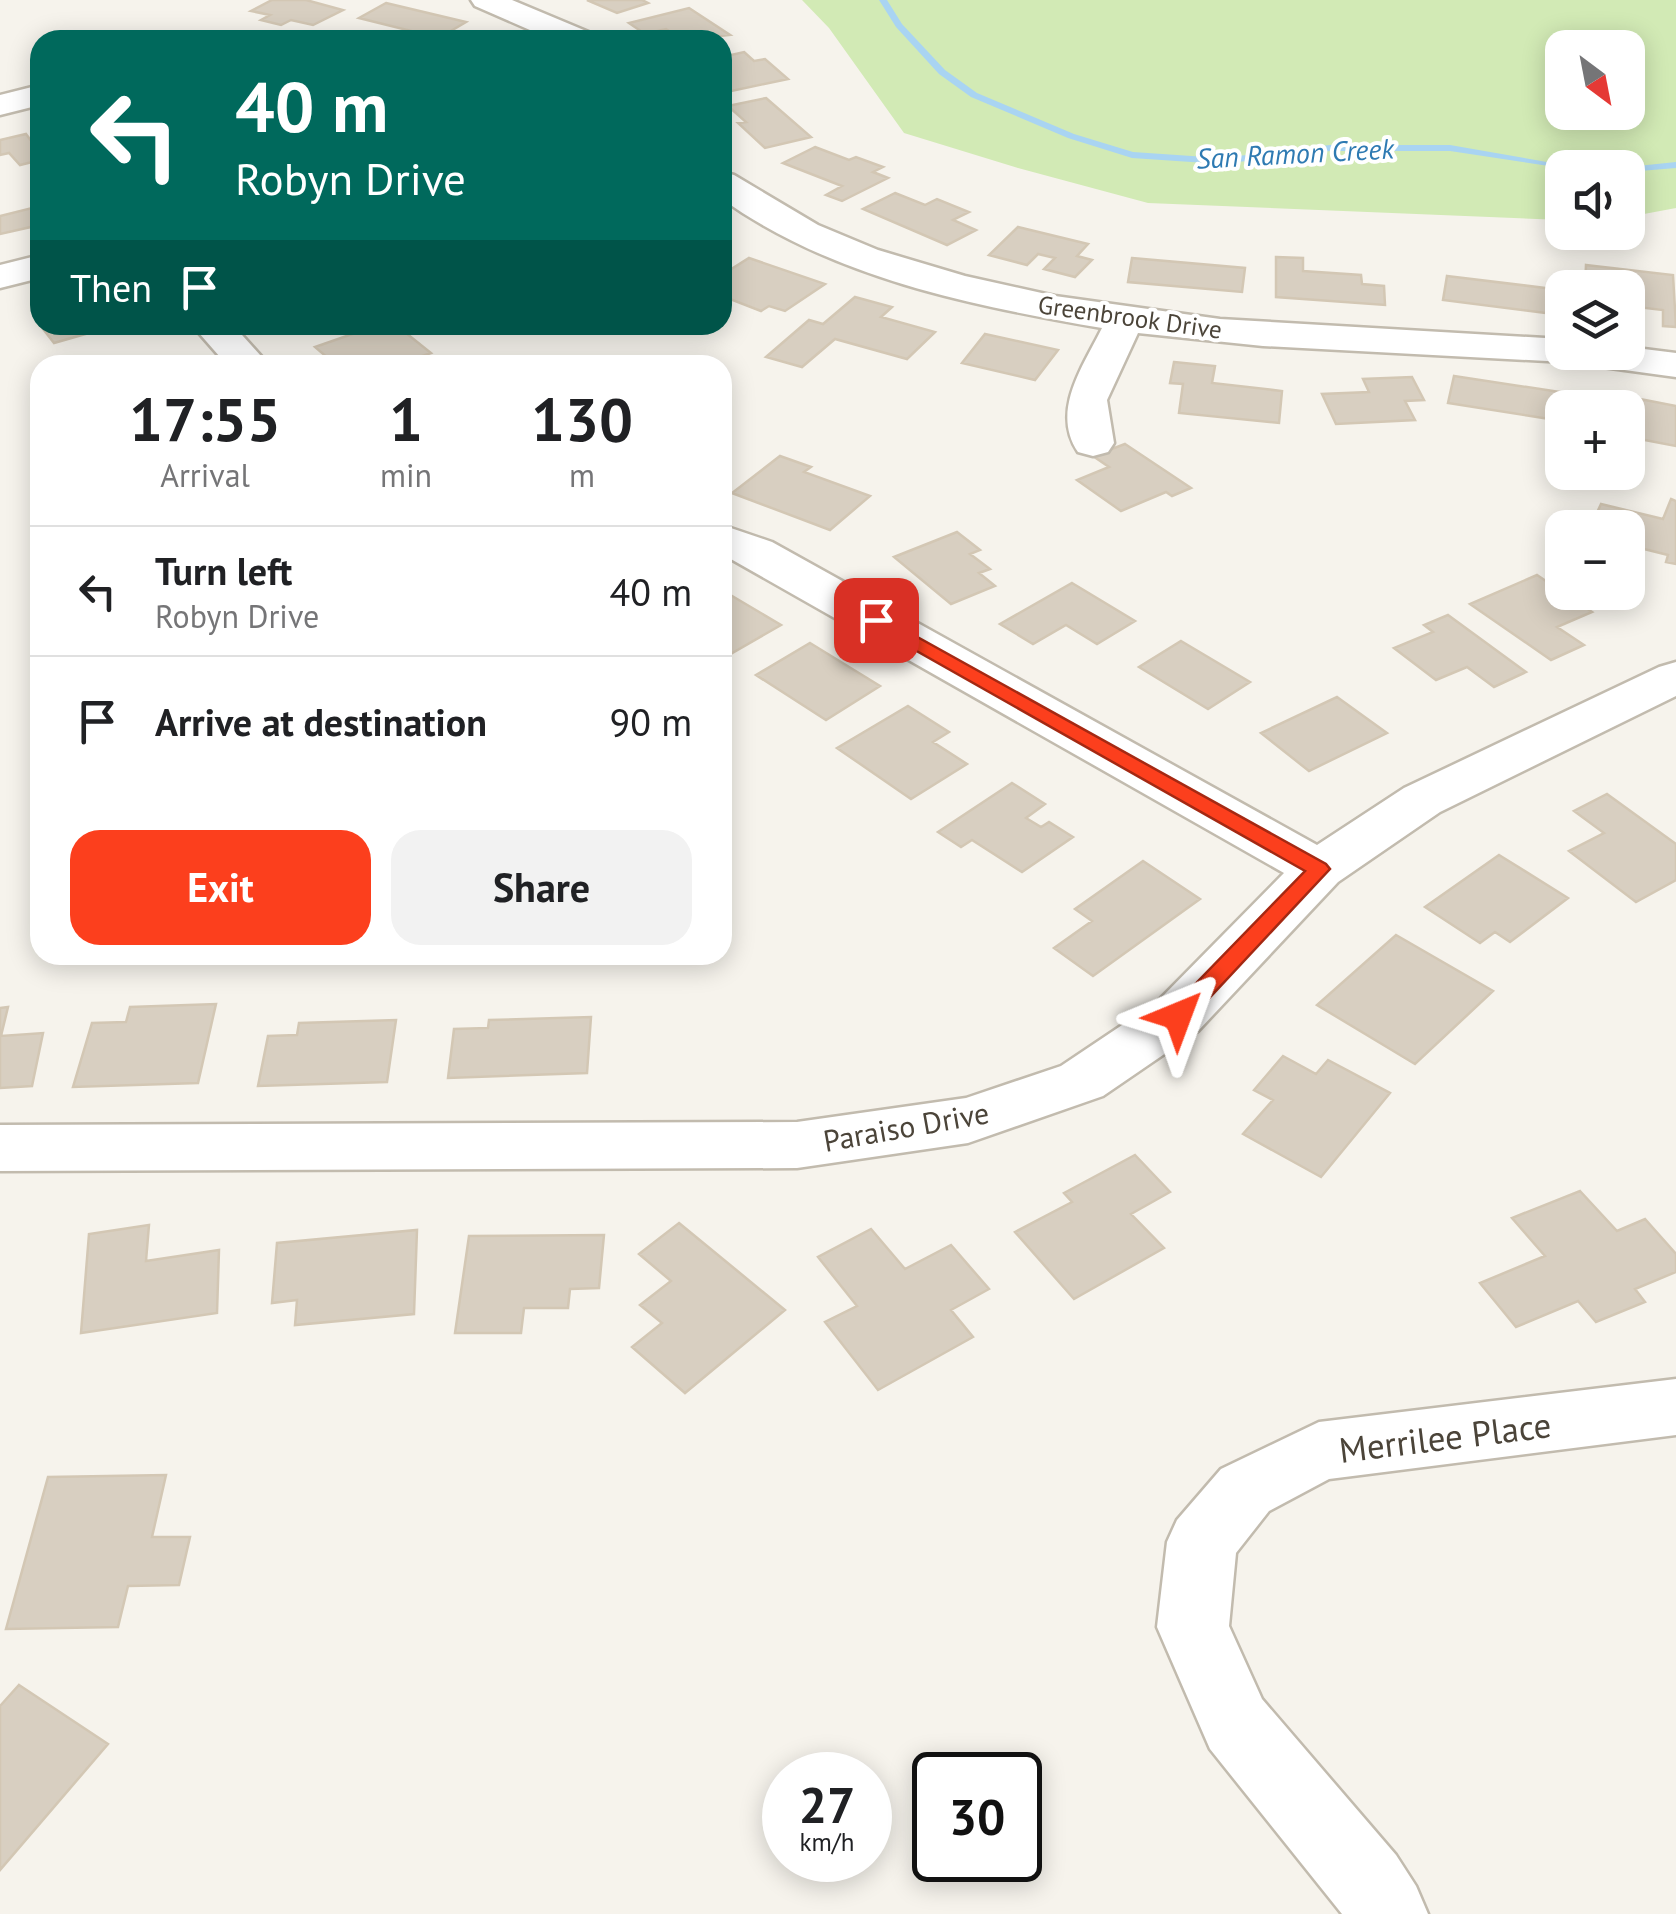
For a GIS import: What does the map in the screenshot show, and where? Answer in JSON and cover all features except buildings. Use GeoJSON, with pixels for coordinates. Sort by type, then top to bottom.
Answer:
{"type":"FeatureCollection","features":[{"type":"Feature","properties":{"kind":"street"},"geometry":{"type":"LineString","coordinates":[[486,0],[556,30]]}},
{"type":"Feature","properties":{"kind":"street","name":"Greenbrook Drive"},"geometry":{"type":"LineString","coordinates":[[732,190],[753,206],[862,257],[1014,300],[1125,320],[1281,336],[1545,350]]}},
{"type":"Feature","properties":{"kind":"street"},"geometry":{"type":"LineString","coordinates":[[0,277],[30,269]]}},
{"type":"Feature","properties":{"kind":"street"},"geometry":{"type":"LineString","coordinates":[[1092,444],[1087,400],[1125,320]]}},
{"type":"Feature","properties":{"kind":"street"},"geometry":{"type":"LineString","coordinates":[[220,335],[240,355]]}},
{"type":"Feature","properties":{"kind":"street"},"geometry":{"type":"LineString","coordinates":[[1645,361],[1676,365]]}},
{"type":"Feature","properties":{"kind":"street"},"geometry":{"type":"LineString","coordinates":[[732,542],[756,552],[1319,869]]}},
{"type":"Feature","properties":{"kind":"street","name":"Paraiso Drive"},"geometry":{"type":"LineString","coordinates":[[0,1148],[798,1144],[968,1120],[1082,1081],[1178,1016],[1319,869],[1422,800],[1676,677]]}},
{"type":"Feature","properties":{"kind":"street","name":"Merrilee Place"},"geometry":{"type":"LineString","coordinates":[[1388,1914],[1368,1883],[1236,1724],[1193,1627],[1202,1542],[1245,1490],[1319,1452],[1676,1407]]}},
{"type":"Feature","properties":{"kind":"green space"},"geometry":{"type":"Polygon","coordinates":[[[802,0],[1676,0],[1676,208],[1645,214],[1645,150],[1545,150],[1545,219],[1148,203],[904,133],[829,28],[802,0]]]}},
{"type":"Feature","properties":{"kind":"waterway","name":"San Ramon Creek"},"geometry":{"type":"LineString","coordinates":[[883,0],[899,25],[942,72],[974,95],[1071,136],[1132,155],[1221,161],[1330,148],[1450,148],[1545,163]]}},
{"type":"Feature","properties":{"kind":"waterway","name":"San Ramon Creek"},"geometry":{"type":"LineString","coordinates":[[1645,168],[1676,165]]}},
{"type":"Feature","properties":{"kind":"route"},"geometry":{"type":"LineString","coordinates":[[876,620],[1319,869],[1178,1016]]}}]}
